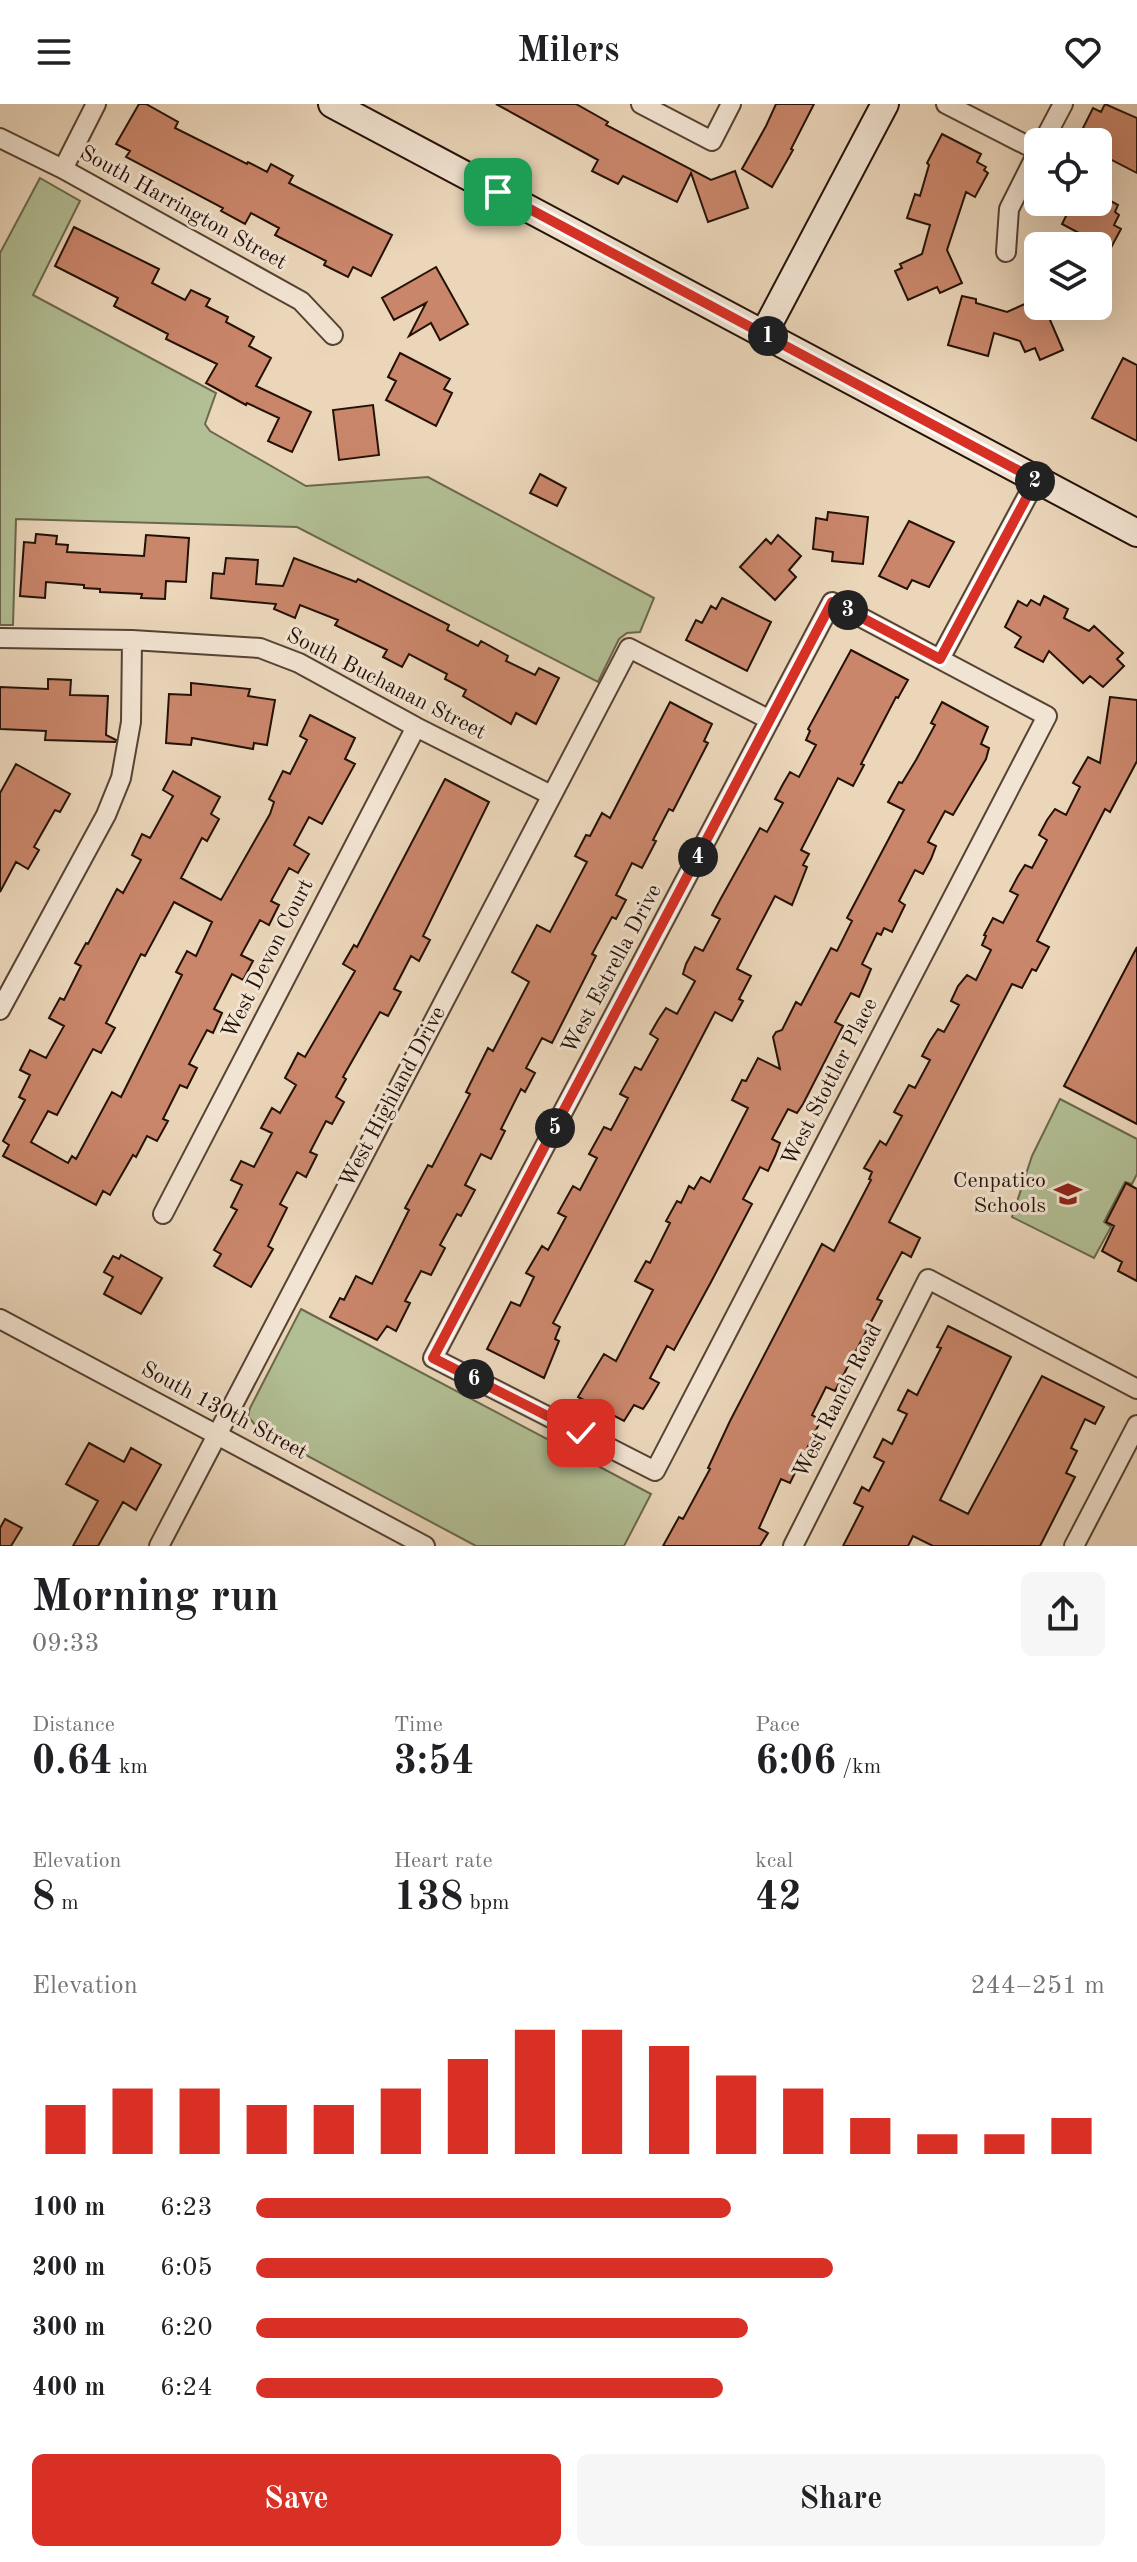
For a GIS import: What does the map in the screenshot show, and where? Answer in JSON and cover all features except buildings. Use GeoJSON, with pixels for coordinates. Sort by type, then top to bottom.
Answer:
{"type":"FeatureCollection","features":[{"type":"Feature","properties":{"kind":"main road"},"geometry":{"type":"LineString","coordinates":[[332,104],[1137,533]]}},
{"type":"Feature","properties":{"kind":"main road"},"geometry":{"type":"LineString","coordinates":[[764,333],[885,104]]}},
{"type":"Feature","properties":{"kind":"street"},"geometry":{"type":"LineString","coordinates":[[63,169],[96,104]]}},
{"type":"Feature","properties":{"kind":"street"},"geometry":{"type":"LineString","coordinates":[[641,104],[712,141],[731,104]]}},
{"type":"Feature","properties":{"kind":"street"},"geometry":{"type":"LineString","coordinates":[[946,104],[1024,144]]}},
{"type":"Feature","properties":{"kind":"street"},"geometry":{"type":"LineString","coordinates":[[1050,128],[1063,104]]}},
{"type":"Feature","properties":{"kind":"street","name":"South Harrington Street"},"geometry":{"type":"LineString","coordinates":[[0,138],[63,169],[301,301],[333,335]]}},
{"type":"Feature","properties":{"kind":"street"},"geometry":{"type":"LineString","coordinates":[[1006,252],[1009,209],[1024,179]]}},
{"type":"Feature","properties":{"kind":"street"},"geometry":{"type":"LineString","coordinates":[[940,659],[1036,480]]}},
{"type":"Feature","properties":{"kind":"street","name":"West Estrella Drive"},"geometry":{"type":"LineString","coordinates":[[433,1358],[832,602],[940,659]]}},
{"type":"Feature","properties":{"kind":"street","name":"South Buchanan Street"},"geometry":{"type":"LineString","coordinates":[[0,638],[132,640],[260,648],[299,663],[416,727],[551,795]]}},
{"type":"Feature","properties":{"kind":"street"},"geometry":{"type":"LineString","coordinates":[[0,1010],[106,815],[121,778],[131,722],[132,640]]}},
{"type":"Feature","properties":{"kind":"street","name":"West Highland Drive"},"geometry":{"type":"LineString","coordinates":[[159,1546],[629,648],[770,720]]}},
{"type":"Feature","properties":{"kind":"street","name":"West Stottler Place"},"geometry":{"type":"LineString","coordinates":[[433,1358],[655,1471],[1047,716],[940,659]]}},
{"type":"Feature","properties":{"kind":"street","name":"West Devon Court"},"geometry":{"type":"LineString","coordinates":[[163,1214],[416,727]]}},
{"type":"Feature","properties":{"kind":"street","name":"West Ranch Road"},"geometry":{"type":"LineString","coordinates":[[793,1546],[928,1279],[1137,1389]]}},
{"type":"Feature","properties":{"kind":"street","name":"South 130th Street"},"geometry":{"type":"LineString","coordinates":[[0,1319],[425,1546]]}},
{"type":"Feature","properties":{"kind":"street"},"geometry":{"type":"LineString","coordinates":[[1074,1546],[1137,1425]]}},
{"type":"Feature","properties":{"kind":"green space"},"geometry":{"type":"Polygon","coordinates":[[[40,178],[80,201],[33,295],[216,393],[205,424],[210,431],[306,486],[428,477],[654,598],[640,632],[627,633],[619,639],[598,682],[297,527],[16,519],[13,625],[0,625],[0,253],[40,178]]]}},
{"type":"Feature","properties":{"kind":"green space"},"geometry":{"type":"Polygon","coordinates":[[[1060,1099],[1137,1139],[1137,1174],[1132,1184],[1125,1182],[1104,1222],[1111,1227],[1094,1258],[1012,1217],[1032,1156],[1060,1099]]]}},
{"type":"Feature","properties":{"kind":"green space"},"geometry":{"type":"Polygon","coordinates":[[[301,1309],[651,1494],[624,1546],[476,1546],[259,1430],[248,1416],[250,1408],[301,1309]]]}},
{"type":"Feature","properties":{"kind":"place","name":"Cenpatico Schools"},"geometry":{"type":"Point","coordinates":[1068,1194]}},
{"type":"Feature","properties":{"kind":"route"},"geometry":{"type":"LineString","coordinates":[[498,192],[1036,480],[940,659],[832,602],[433,1358],[581,1433]]}}]}
